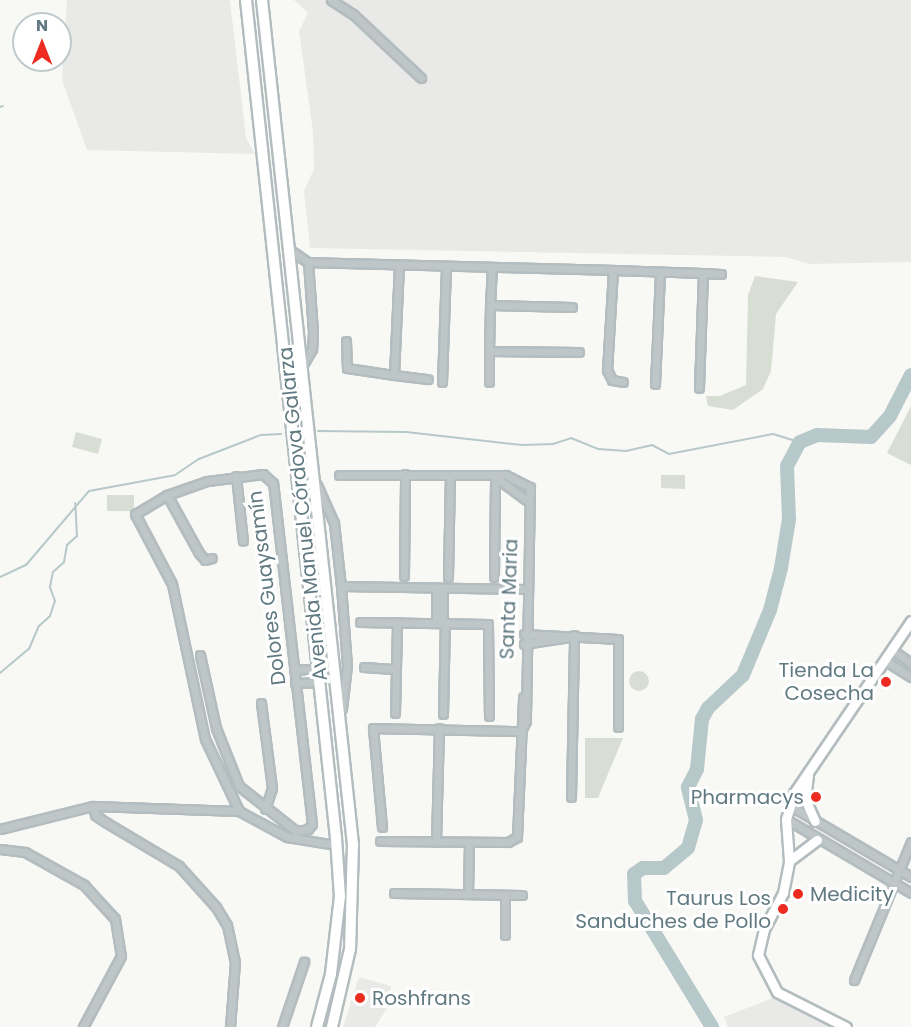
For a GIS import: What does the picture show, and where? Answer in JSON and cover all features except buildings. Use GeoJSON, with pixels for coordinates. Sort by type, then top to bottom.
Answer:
{"type":"FeatureCollection","features":[{"type":"Feature","properties":{"kind":"main road","name":"Avenida Manuel Córdova Galarza"},"geometry":{"type":"LineString","coordinates":[[246,0],[320,668],[336,845],[339,896],[331,974],[317,1027]]}},
{"type":"Feature","properties":{"kind":"main road","name":"Avenida Manuel Córdova Galarza"},"geometry":{"type":"LineString","coordinates":[[262,0],[341,715],[355,894],[345,984],[332,1027]]}},
{"type":"Feature","properties":{"kind":"street"},"geometry":{"type":"LineString","coordinates":[[331,0],[354,15],[421,78]]}},
{"type":"Feature","properties":{"kind":"street"},"geometry":{"type":"LineString","coordinates":[[290,250],[308,262],[721,274]]}},
{"type":"Feature","properties":{"kind":"street"},"geometry":{"type":"LineString","coordinates":[[302,366],[312,349],[313,332],[308,262]]}},
{"type":"Feature","properties":{"kind":"street"},"geometry":{"type":"LineString","coordinates":[[394,375],[399,264]]}},
{"type":"Feature","properties":{"kind":"street"},"geometry":{"type":"LineString","coordinates":[[442,382],[446,266]]}},
{"type":"Feature","properties":{"kind":"street"},"geometry":{"type":"LineString","coordinates":[[489,382],[492,267]]}},
{"type":"Feature","properties":{"kind":"street"},"geometry":{"type":"LineString","coordinates":[[613,270],[607,370],[612,380],[623,382]]}},
{"type":"Feature","properties":{"kind":"street"},"geometry":{"type":"LineString","coordinates":[[655,384],[660,272]]}},
{"type":"Feature","properties":{"kind":"street"},"geometry":{"type":"LineString","coordinates":[[699,388],[703,273]]}},
{"type":"Feature","properties":{"kind":"street"},"geometry":{"type":"LineString","coordinates":[[490,305],[572,307]]}},
{"type":"Feature","properties":{"kind":"street"},"geometry":{"type":"LineString","coordinates":[[346,341],[347,369],[428,379]]}},
{"type":"Feature","properties":{"kind":"street"},"geometry":{"type":"LineString","coordinates":[[489,351],[579,352]]}},
{"type":"Feature","properties":{"kind":"street","name":"Dolores Guaysamín"},"geometry":{"type":"LineString","coordinates":[[200,656],[216,728],[239,786],[265,809],[296,831],[308,829],[312,824],[273,483],[263,474],[236,476],[167,495],[137,511],[135,518],[172,584],[205,739],[223,783],[243,812]]}},
{"type":"Feature","properties":{"kind":"street","name":"Santa Maria"},"geometry":{"type":"LineString","coordinates":[[339,474],[513,476],[530,487],[519,833],[508,842],[470,842]]}},
{"type":"Feature","properties":{"kind":"street"},"geometry":{"type":"LineString","coordinates":[[404,576],[405,474]]}},
{"type":"Feature","properties":{"kind":"street"},"geometry":{"type":"LineString","coordinates":[[448,577],[450,475]]}},
{"type":"Feature","properties":{"kind":"street"},"geometry":{"type":"LineString","coordinates":[[236,476],[243,541]]}},
{"type":"Feature","properties":{"kind":"street","name":"Avenida Manuel Córdova Galarza"},"geometry":{"type":"LineString","coordinates":[[314,477],[333,523],[341,586],[347,665],[341,715]]}},
{"type":"Feature","properties":{"kind":"street"},"geometry":{"type":"LineString","coordinates":[[495,477],[529,503]]}},
{"type":"Feature","properties":{"kind":"street"},"geometry":{"type":"LineString","coordinates":[[494,578],[495,477]]}},
{"type":"Feature","properties":{"kind":"street"},"geometry":{"type":"LineString","coordinates":[[167,495],[199,553],[205,560],[212,558]]}},
{"type":"Feature","properties":{"kind":"street"},"geometry":{"type":"LineString","coordinates":[[341,586],[525,589]]}},
{"type":"Feature","properties":{"kind":"street"},"geometry":{"type":"LineString","coordinates":[[440,588],[443,714]]}},
{"type":"Feature","properties":{"kind":"street"},"geometry":{"type":"LineString","coordinates":[[360,621],[484,622],[490,626],[489,716]]}},
{"type":"Feature","properties":{"kind":"street"},"geometry":{"type":"LineString","coordinates":[[846,1027],[777,992],[762,971],[760,944],[783,893],[789,861],[786,819],[789,805],[810,769],[911,621]]}},
{"type":"Feature","properties":{"kind":"street"},"geometry":{"type":"LineString","coordinates":[[395,713],[397,622]]}},
{"type":"Feature","properties":{"kind":"street"},"geometry":{"type":"LineString","coordinates":[[524,634],[618,639],[618,727]]}},
{"type":"Feature","properties":{"kind":"street"},"geometry":{"type":"LineString","coordinates":[[524,644],[574,635]]}},
{"type":"Feature","properties":{"kind":"street"},"geometry":{"type":"LineString","coordinates":[[571,797],[574,635]]}},
{"type":"Feature","properties":{"kind":"street"},"geometry":{"type":"LineString","coordinates":[[891,649],[911,663]]}},
{"type":"Feature","properties":{"kind":"street"},"geometry":{"type":"LineString","coordinates":[[884,660],[911,677]]}},
{"type":"Feature","properties":{"kind":"street"},"geometry":{"type":"LineString","coordinates":[[364,667],[396,669]]}},
{"type":"Feature","properties":{"kind":"street"},"geometry":{"type":"LineString","coordinates":[[294,670],[320,668]]}},
{"type":"Feature","properties":{"kind":"street"},"geometry":{"type":"LineString","coordinates":[[295,683],[321,682]]}},
{"type":"Feature","properties":{"kind":"street"},"geometry":{"type":"LineString","coordinates":[[261,703],[272,788],[265,809]]}},
{"type":"Feature","properties":{"kind":"street"},"geometry":{"type":"LineString","coordinates":[[382,827],[373,728],[521,731]]}},
{"type":"Feature","properties":{"kind":"street"},"geometry":{"type":"LineString","coordinates":[[436,842],[439,728]]}},
{"type":"Feature","properties":{"kind":"street"},"geometry":{"type":"LineString","coordinates":[[810,769],[805,799],[815,821]]}},
{"type":"Feature","properties":{"kind":"street"},"geometry":{"type":"LineString","coordinates":[[789,805],[899,872],[911,876]]}},
{"type":"Feature","properties":{"kind":"street"},"geometry":{"type":"LineString","coordinates":[[0,830],[93,806],[243,812],[286,837],[336,845]]}},
{"type":"Feature","properties":{"kind":"street"},"geometry":{"type":"LineString","coordinates":[[93,806],[96,815],[107,823],[179,866],[216,907],[227,925],[235,962],[230,1027]]}},
{"type":"Feature","properties":{"kind":"street"},"geometry":{"type":"LineString","coordinates":[[786,819],[892,885],[911,893]]}},
{"type":"Feature","properties":{"kind":"street"},"geometry":{"type":"LineString","coordinates":[[789,861],[817,840]]}},
{"type":"Feature","properties":{"kind":"street"},"geometry":{"type":"LineString","coordinates":[[381,841],[470,842],[468,894]]}},
{"type":"Feature","properties":{"kind":"street"},"geometry":{"type":"LineString","coordinates":[[854,980],[911,842]]}},
{"type":"Feature","properties":{"kind":"street"},"geometry":{"type":"LineString","coordinates":[[0,849],[25,852],[84,885],[115,919],[121,956],[83,1027]]}},
{"type":"Feature","properties":{"kind":"street"},"geometry":{"type":"LineString","coordinates":[[394,893],[522,895]]}},
{"type":"Feature","properties":{"kind":"street"},"geometry":{"type":"LineString","coordinates":[[505,896],[505,935]]}},
{"type":"Feature","properties":{"kind":"street"},"geometry":{"type":"LineString","coordinates":[[282,1027],[304,962]]}},
{"type":"Feature","properties":{"kind":"shaded area"},"geometry":{"type":"Polygon","coordinates":[[[67,0],[230,0],[246,138],[255,154],[87,150],[62,80],[62,72],[72,72],[72,12],[66,12],[67,0]]]}},
{"type":"Feature","properties":{"kind":"shaded area"},"geometry":{"type":"Polygon","coordinates":[[[294,0],[911,0],[911,262],[809,264],[786,257],[310,248],[304,191],[314,169],[313,132],[299,31],[308,13],[294,0]]]}},
{"type":"Feature","properties":{"kind":"shaded area"},"geometry":{"type":"Polygon","coordinates":[[[755,276],[798,282],[776,314],[771,371],[763,389],[733,410],[708,406],[706,396],[720,396],[746,385],[748,295],[755,276]]]}},
{"type":"Feature","properties":{"kind":"shaded area"},"geometry":{"type":"Polygon","coordinates":[[[911,406],[911,465],[887,453],[911,406]]]}},
{"type":"Feature","properties":{"kind":"shaded area"},"geometry":{"type":"Polygon","coordinates":[[[76,432],[102,439],[98,454],[72,447],[76,432]]]}},
{"type":"Feature","properties":{"kind":"shaded area"},"geometry":{"type":"Polygon","coordinates":[[[661,475],[685,475],[685,489],[661,488],[661,475]]]}},
{"type":"Feature","properties":{"kind":"shaded area"},"geometry":{"type":"Polygon","coordinates":[[[107,495],[134,495],[134,511],[107,511],[107,495]]]}},
{"type":"Feature","properties":{"kind":"shaded area"},"geometry":{"type":"Polygon","coordinates":[[[639,671],[646,674],[649,681],[646,688],[639,691],[632,688],[629,681],[632,674],[639,671]]]}},
{"type":"Feature","properties":{"kind":"shaded area"},"geometry":{"type":"Polygon","coordinates":[[[585,738],[623,738],[598,798],[585,798],[585,738]]]}},
{"type":"Feature","properties":{"kind":"shaded area"},"geometry":{"type":"Polygon","coordinates":[[[359,977],[391,986],[389,1005],[375,1027],[343,1027],[359,977]]]}},
{"type":"Feature","properties":{"kind":"shaded area"},"geometry":{"type":"Polygon","coordinates":[[[778,996],[835,1027],[728,1027],[724,1017],[778,996]]]}},
{"type":"Feature","properties":{"kind":"waterway"},"geometry":{"type":"LineString","coordinates":[[712,1027],[635,901],[634,874],[643,868],[664,868],[688,848],[696,820],[688,787],[697,769],[702,719],[708,708],[743,675],[770,610],[781,568],[789,519],[787,466],[800,442],[817,435],[871,437],[890,416],[911,375]]}},
{"type":"Feature","properties":{"kind":"waterway"},"geometry":{"type":"LineString","coordinates":[[318,431],[406,432],[522,445],[553,444],[571,438],[598,449],[626,451],[652,445],[669,454],[773,434],[800,442]]}},
{"type":"Feature","properties":{"kind":"waterway"},"geometry":{"type":"LineString","coordinates":[[0,577],[26,565],[89,491],[175,475],[199,459],[261,435],[281,434]]}},
{"type":"Feature","properties":{"kind":"waterway"},"geometry":{"type":"LineString","coordinates":[[0,673],[29,649],[39,626],[50,616],[55,601],[50,587],[53,572],[64,562],[67,545],[77,536],[75,503]]}},
{"type":"Feature","properties":{"kind":"place","name":"Tienda La Cosecha"},"geometry":{"type":"Point","coordinates":[886,682]}},
{"type":"Feature","properties":{"kind":"place","name":"Pharmacys"},"geometry":{"type":"Point","coordinates":[816,797]}},
{"type":"Feature","properties":{"kind":"place","name":"Medicity"},"geometry":{"type":"Point","coordinates":[798,894]}},
{"type":"Feature","properties":{"kind":"place","name":"Taurus Los Sanduches de Pollo"},"geometry":{"type":"Point","coordinates":[783,909]}},
{"type":"Feature","properties":{"kind":"place","name":"Roshfrans"},"geometry":{"type":"Point","coordinates":[360,998]}}]}
